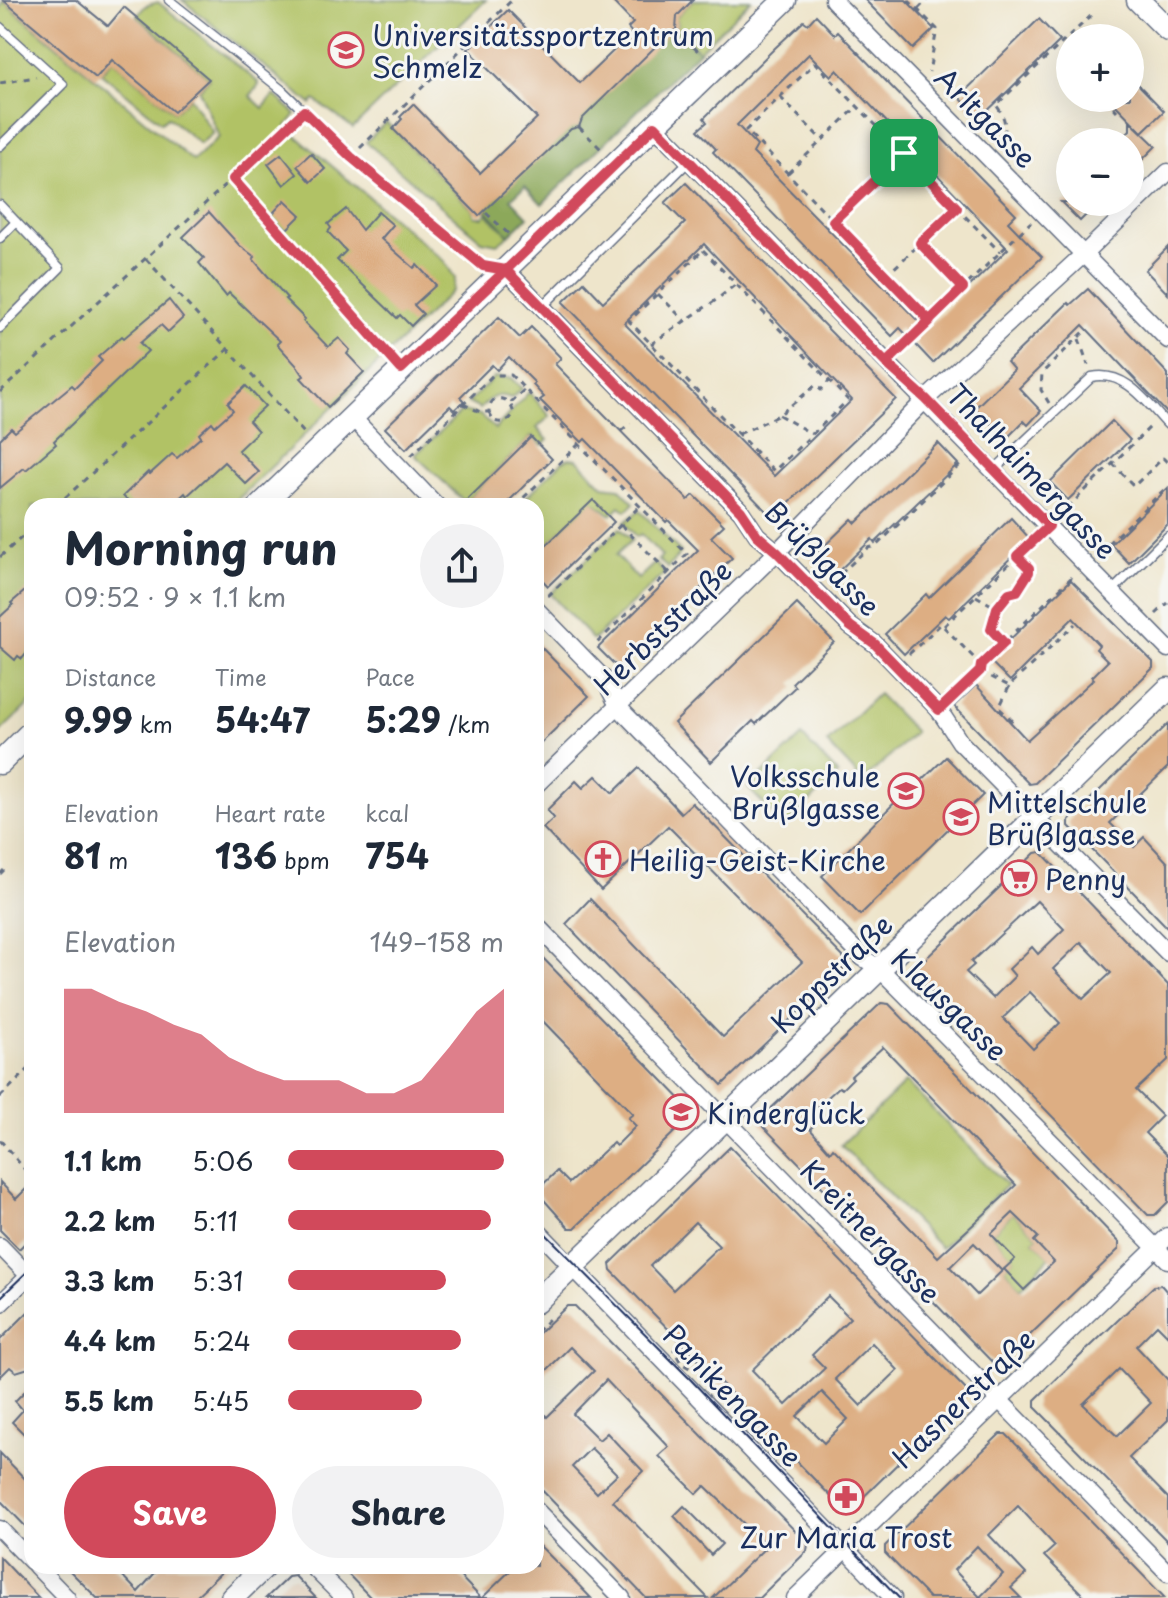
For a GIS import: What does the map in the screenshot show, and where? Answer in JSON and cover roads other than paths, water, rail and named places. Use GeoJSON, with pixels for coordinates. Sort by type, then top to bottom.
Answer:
{"type":"FeatureCollection","features":[{"type":"Feature","properties":{"kind":"main road"},"geometry":{"type":"LineString","coordinates":[[268,498],[785,0]]}},
{"type":"Feature","properties":{"kind":"main road"},"geometry":{"type":"LineString","coordinates":[[1138,0],[1168,30]]}},
{"type":"Feature","properties":{"kind":"main road","name":"Koppstraße"},"geometry":{"type":"LineString","coordinates":[[544,1294],[1168,689]]}},
{"type":"Feature","properties":{"kind":"main road"},"geometry":{"type":"LineString","coordinates":[[0,763],[24,739]]}},
{"type":"Feature","properties":{"kind":"main road"},"geometry":{"type":"LineString","coordinates":[[232,1598],[257,1574]]}},
{"type":"Feature","properties":{"kind":"street","name":"Arltgasse"},"geometry":{"type":"LineString","coordinates":[[833,0],[1168,340]]}},
{"type":"Feature","properties":{"kind":"street","name":"Thalhaimergasse"},"geometry":{"type":"LineString","coordinates":[[655,126],[1168,649]]}},
{"type":"Feature","properties":{"kind":"street","name":"Herbststraße"},"geometry":{"type":"LineString","coordinates":[[544,777],[777,552],[926,399],[1168,172]]}},
{"type":"Feature","properties":{"kind":"street","name":"Brüßlgasse"},"geometry":{"type":"LineString","coordinates":[[506,270],[741,511],[757,535],[850,626],[875,644],[939,710],[960,742],[1168,953]]}},
{"type":"Feature","properties":{"kind":"street"},"geometry":{"type":"LineString","coordinates":[[351,416],[429,498]]}},
{"type":"Feature","properties":{"kind":"street","name":"Klausgasse"},"geometry":{"type":"LineString","coordinates":[[544,607],[582,657],[605,680],[618,706],[863,958],[879,968],[1164,1248]]}},
{"type":"Feature","properties":{"kind":"street","name":"Kreitnergasse"},"geometry":{"type":"LineString","coordinates":[[544,933],[1168,1573]]}},
{"type":"Feature","properties":{"kind":"street","name":"Panikengasse"},"geometry":{"type":"LineString","coordinates":[[544,1237],[893,1598]]}},
{"type":"Feature","properties":{"kind":"street"},"geometry":{"type":"LineString","coordinates":[[0,1246],[24,1269]]}},
{"type":"Feature","properties":{"kind":"street","name":"Hasnerstraße"},"geometry":{"type":"LineString","coordinates":[[795,1598],[999,1400],[1164,1248]]}},
{"type":"Feature","properties":{"kind":"street"},"geometry":{"type":"LineString","coordinates":[[0,1304],[24,1282]]}},
{"type":"Feature","properties":{"kind":"street"},"geometry":{"type":"LineString","coordinates":[[544,1518],[622,1598]]}},
{"type":"Feature","properties":{"kind":"street"},"geometry":{"type":"LineString","coordinates":[[0,1529],[24,1554]]}},
{"type":"Feature","properties":{"kind":"street"},"geometry":{"type":"LineString","coordinates":[[44,1574],[67,1598]]}},
{"type":"Feature","properties":{"kind":"street"},"geometry":{"type":"LineString","coordinates":[[320,1574],[344,1598]]}},
{"type":"Feature","properties":{"kind":"lane"},"geometry":{"type":"LineString","coordinates":[[169,0],[282,90],[353,159],[483,266],[506,270]]}},
{"type":"Feature","properties":{"kind":"lane"},"geometry":{"type":"LineString","coordinates":[[0,27],[63,84],[0,146]]}},
{"type":"Feature","properties":{"kind":"lane"},"geometry":{"type":"LineString","coordinates":[[543,306],[689,161]]}},
{"type":"Feature","properties":{"kind":"lane"},"geometry":{"type":"LineString","coordinates":[[0,205],[60,268],[0,328]]}},
{"type":"Feature","properties":{"kind":"lane"},"geometry":{"type":"LineString","coordinates":[[0,238],[16,222]]}},
{"type":"Feature","properties":{"kind":"lane"},"geometry":{"type":"LineString","coordinates":[[994,470],[1092,377],[1110,376],[1125,382],[1168,425]]}},
{"type":"Feature","properties":{"kind":"lane"},"geometry":{"type":"LineString","coordinates":[[1112,591],[1168,536]]}},
{"type":"Feature","properties":{"kind":"tram line"},"geometry":{"type":"LineString","coordinates":[[544,1232],[690,1379],[899,1598]]}},
{"type":"Feature","properties":{"kind":"tram line"},"geometry":{"type":"LineString","coordinates":[[0,1298],[24,1275]]}},
{"type":"Feature","properties":{"kind":"place","name":"Universitätssportzentrum Schmelz"},"geometry":{"type":"Point","coordinates":[346,50]}},
{"type":"Feature","properties":{"kind":"place","name":"Volksschule Brüßlgasse"},"geometry":{"type":"Point","coordinates":[906,791]}},
{"type":"Feature","properties":{"kind":"place","name":"Mittelschule Brüßlgasse"},"geometry":{"type":"Point","coordinates":[961,817]}},
{"type":"Feature","properties":{"kind":"place","name":"Heilig-Geist-Kirche"},"geometry":{"type":"Point","coordinates":[603,859]}},
{"type":"Feature","properties":{"kind":"place","name":"Penny"},"geometry":{"type":"Point","coordinates":[1019,878]}},
{"type":"Feature","properties":{"kind":"place","name":"Kinderglück"},"geometry":{"type":"Point","coordinates":[681,1112]}},
{"type":"Feature","properties":{"kind":"place","name":"Zur Maria Trost"},"geometry":{"type":"Point","coordinates":[846,1497]}}]}
